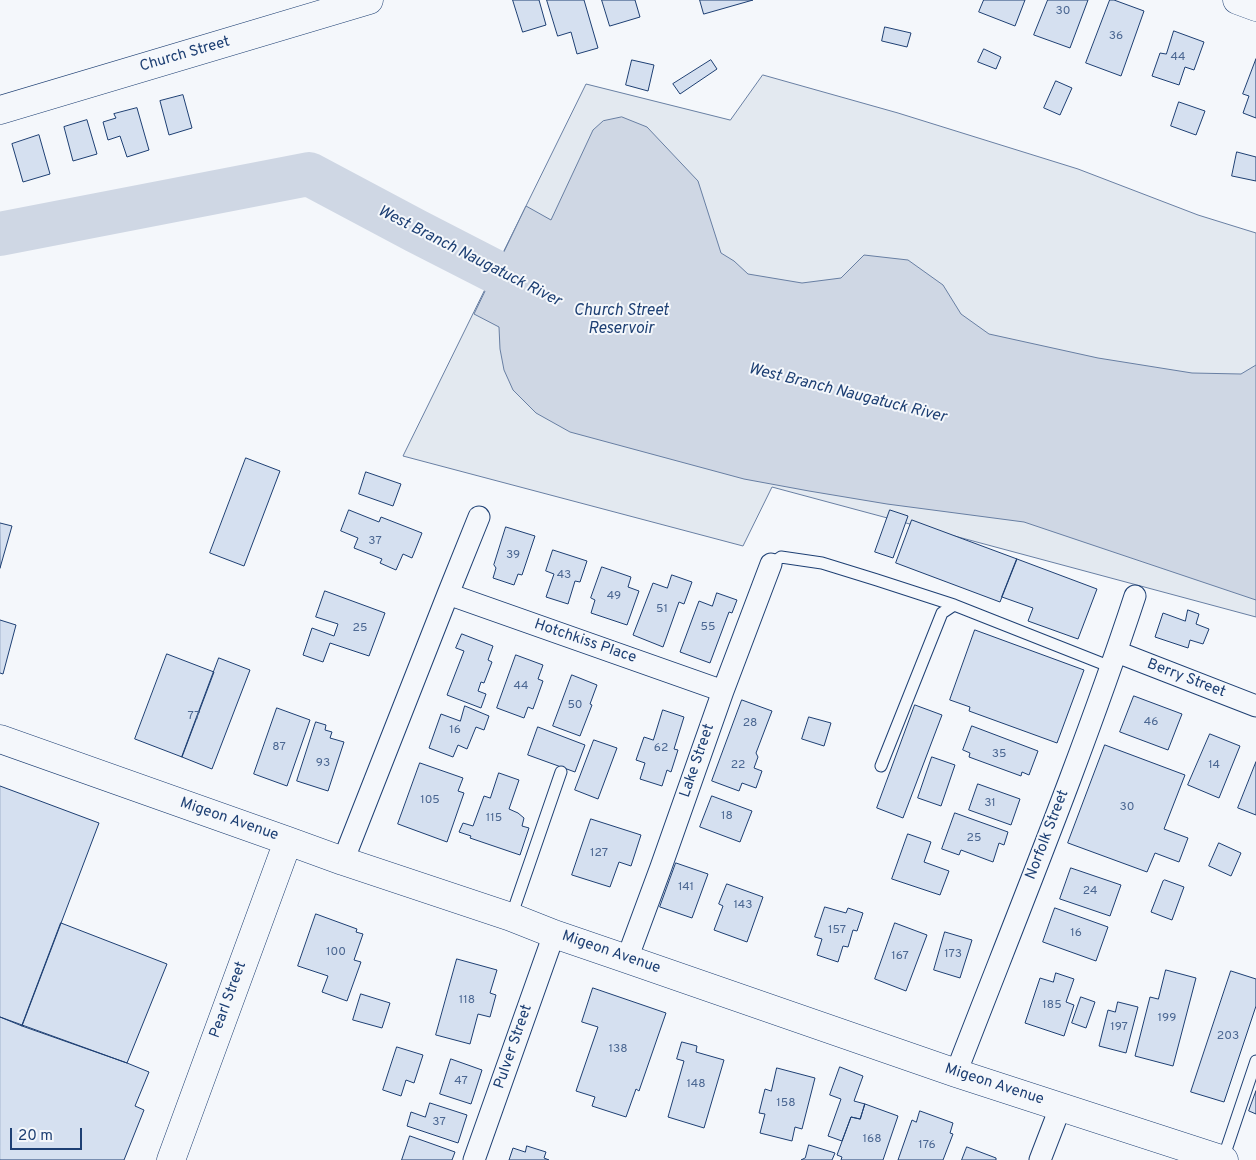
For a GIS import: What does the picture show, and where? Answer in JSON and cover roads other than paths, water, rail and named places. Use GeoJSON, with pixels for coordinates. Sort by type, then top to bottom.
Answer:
{"type":"FeatureCollection","features":[{"type":"Feature","properties":{"kind":"main road","name":"Church Street"},"geometry":{"type":"LineString","coordinates":[[0,110],[369,0]]}},
{"type":"Feature","properties":{"kind":"main road"},"geometry":{"type":"LineString","coordinates":[[1238,0],[1256,7]]}},
{"type":"Feature","properties":{"kind":"main road","name":"Migeon Avenue"},"geometry":{"type":"LineString","coordinates":[[0,739],[343,861],[511,917],[554,934],[956,1073],[1224,1160]]}},
{"type":"Feature","properties":{"kind":"main road","name":"Pearl Street"},"geometry":{"type":"LineString","coordinates":[[171,1160],[288,841]]}},
{"type":"Feature","properties":{"kind":"street"},"geometry":{"type":"LineString","coordinates":[[343,861],[479,517]]}},
{"type":"Feature","properties":{"kind":"street","name":"Lake Street"},"geometry":{"type":"LineString","coordinates":[[627,958],[770,564]]}},
{"type":"Feature","properties":{"kind":"street","name":"Hotchkiss Place"},"geometry":{"type":"LineString","coordinates":[[448,594],[723,691]]}},
{"type":"Feature","properties":{"kind":"street","name":"Norfolk Street"},"geometry":{"type":"LineString","coordinates":[[956,1073],[1114,659],[1135,596]]}},
{"type":"Feature","properties":{"kind":"street","name":"Berry Street"},"geometry":{"type":"LineString","coordinates":[[1114,659],[1256,706]]}},
{"type":"Feature","properties":{"kind":"street","name":"Pulver Street"},"geometry":{"type":"LineString","coordinates":[[474,1160],[554,934]]}},
{"type":"Feature","properties":{"kind":"street"},"geometry":{"type":"LineString","coordinates":[[1040,1160],[1060,1108]]}},
{"type":"Feature","properties":{"kind":"lane"},"geometry":{"type":"LineString","coordinates":[[770,564],[780,557],[822,563],[1114,659]]}},
{"type":"Feature","properties":{"kind":"lane"},"geometry":{"type":"LineString","coordinates":[[881,766],[942,613],[954,605]]}},
{"type":"Feature","properties":{"kind":"lane"},"geometry":{"type":"LineString","coordinates":[[511,917],[560,772]]}},
{"type":"Feature","properties":{"kind":"lane"},"geometry":{"type":"LineString","coordinates":[[1224,1160],[1256,1061]]}},
{"type":"Feature","properties":{"kind":"water","name":"Church Street Reservoir"},"geometry":{"type":"Polygon","coordinates":[[[622,117],[647,127],[698,181],[721,253],[734,261],[748,274],[802,283],[841,278],[864,255],[908,260],[943,285],[961,314],[989,334],[1098,358],[1192,373],[1241,374],[1256,365],[1256,600],[1024,522],[887,504],[744,479],[570,432],[536,413],[513,390],[504,370],[500,349],[499,327],[474,314],[526,206],[551,220],[593,130],[603,121],[622,117]]]}},
{"type":"Feature","properties":{"kind":"waterway","name":"West Branch Naugatuck River"},"geometry":{"type":"LineString","coordinates":[[0,234],[309,174],[494,271]]}}]}
